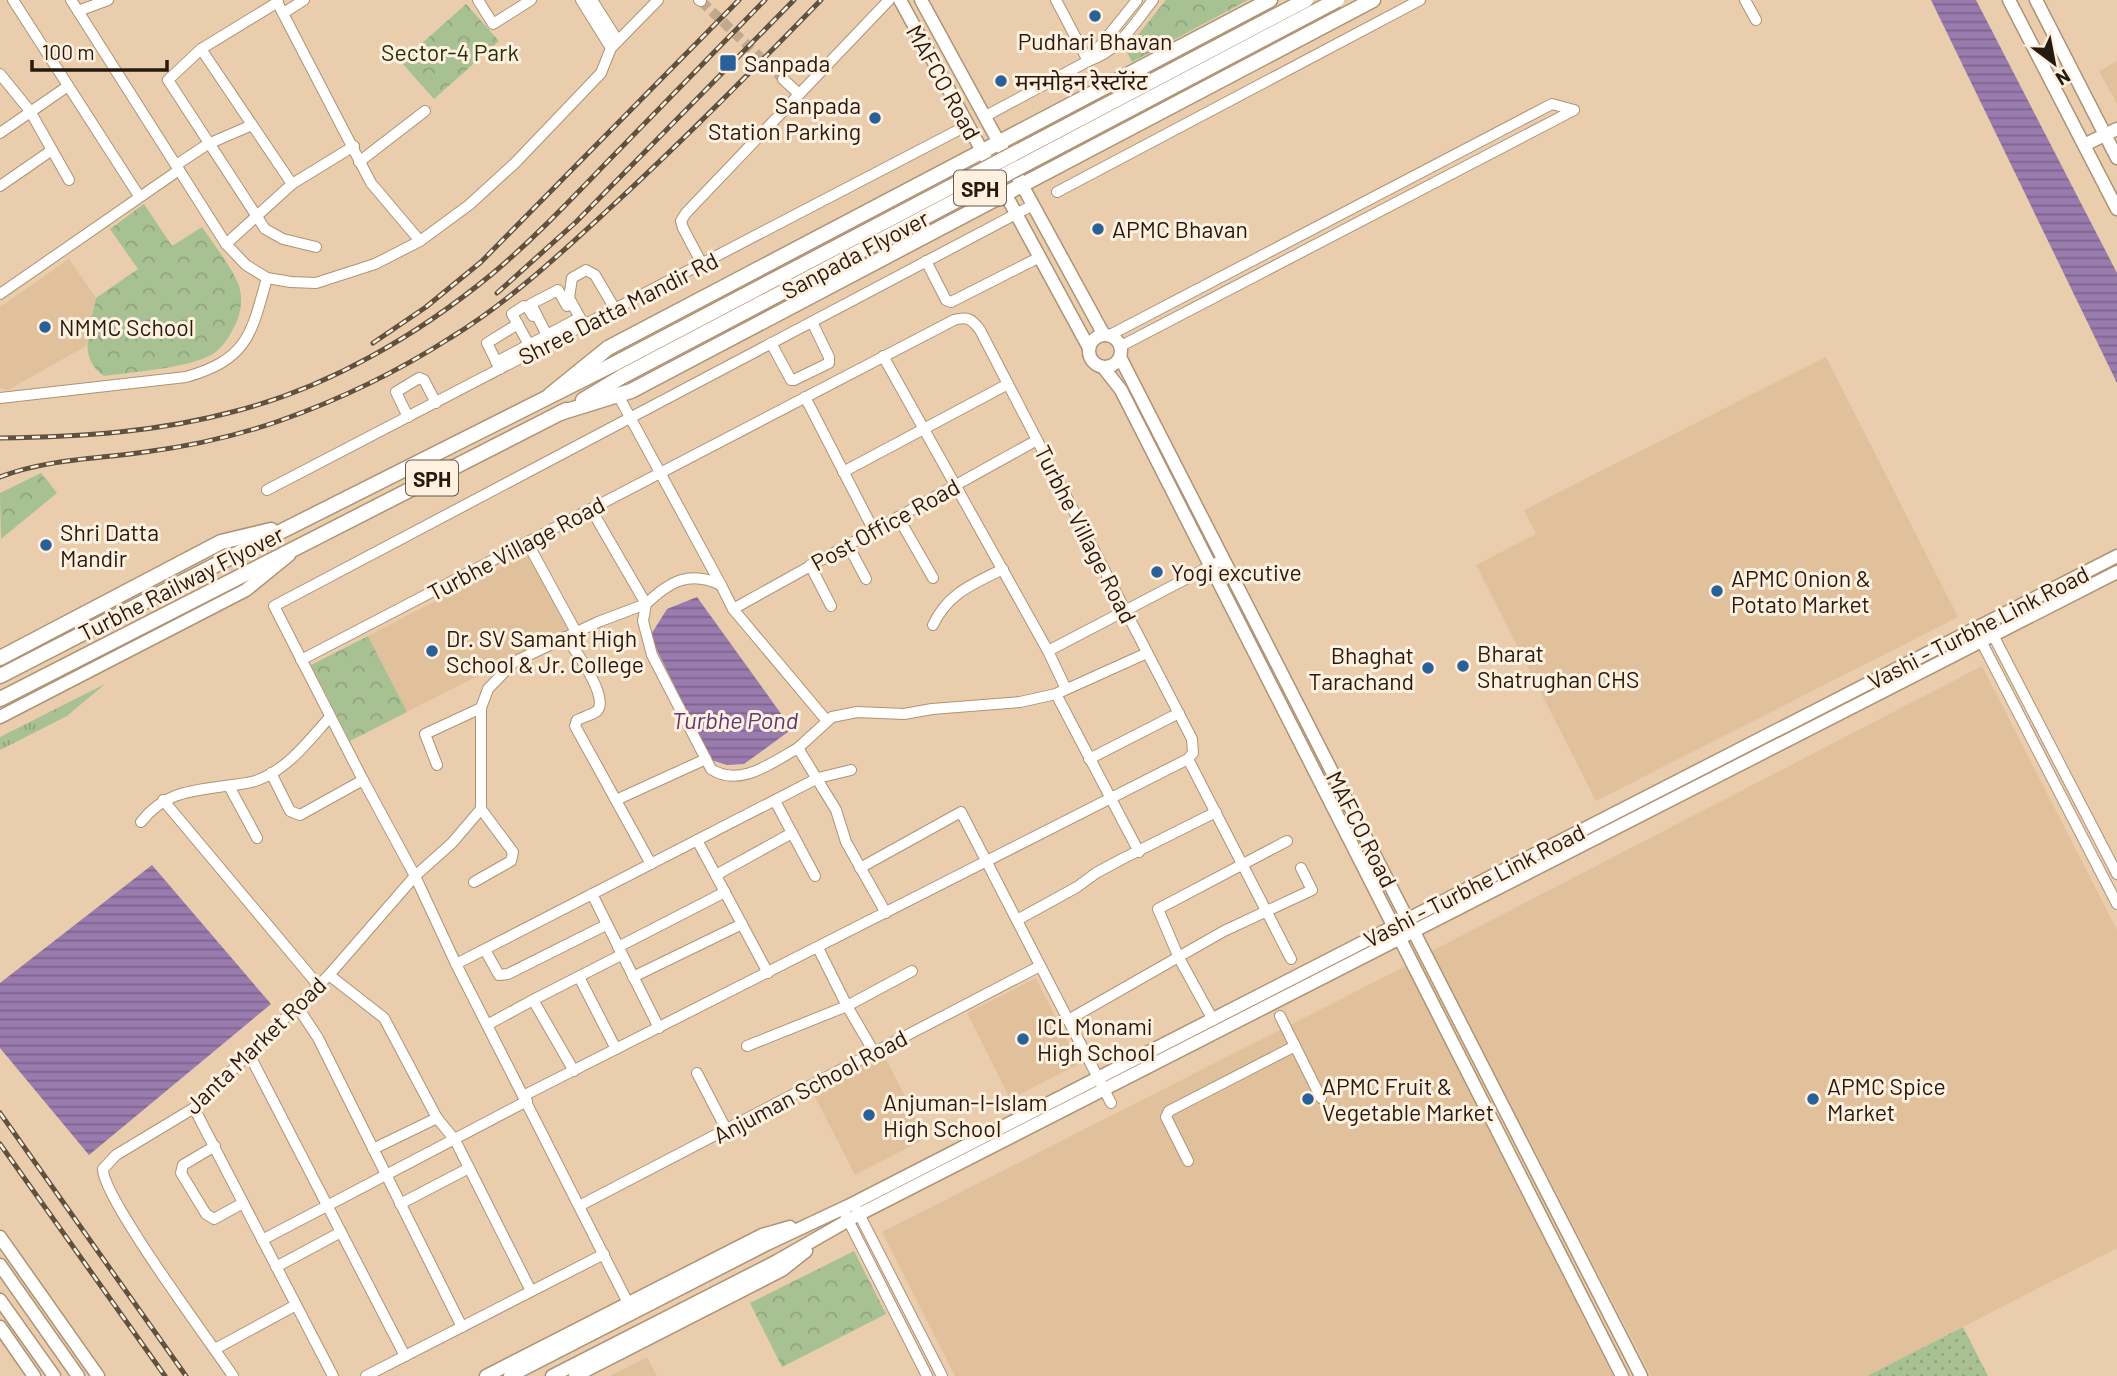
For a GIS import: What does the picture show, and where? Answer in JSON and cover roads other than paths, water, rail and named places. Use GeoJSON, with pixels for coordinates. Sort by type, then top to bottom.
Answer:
{"type":"FeatureCollection","features":[{"type":"Feature","properties":{"kind":"highway"},"geometry":{"type":"LineString","coordinates":[[550,395],[608,348],[1270,0]]}},
{"type":"Feature","properties":{"kind":"highway","name":"Sanpada Flyover"},"geometry":{"type":"LineString","coordinates":[[560,413],[620,370],[1306,0]]}},
{"type":"Feature","properties":{"kind":"highway","name":"Sanpada Flyover"},"geometry":{"type":"LineString","coordinates":[[550,395],[620,370],[1337,0]]}},
{"type":"Feature","properties":{"kind":"highway"},"geometry":{"type":"LineString","coordinates":[[560,413],[631,391],[1373,0]]}},
{"type":"Feature","properties":{"kind":"highway"},"geometry":{"type":"LineString","coordinates":[[1066,107],[1088,150]]}},
{"type":"Feature","properties":{"kind":"highway","name":"SPH"},"geometry":{"type":"LineString","coordinates":[[296,524],[550,395]]}},
{"type":"Feature","properties":{"kind":"highway","name":"SPH"},"geometry":{"type":"LineString","coordinates":[[305,542],[560,413]]}},
{"type":"Feature","properties":{"kind":"highway","name":"Turbhe Railway Flyover"},"geometry":{"type":"LineString","coordinates":[[0,676],[296,524]]}},
{"type":"Feature","properties":{"kind":"highway","name":"Turbhe Railway Flyover"},"geometry":{"type":"LineString","coordinates":[[0,658],[221,542],[296,524]]}},
{"type":"Feature","properties":{"kind":"highway"},"geometry":{"type":"LineString","coordinates":[[0,686],[246,559],[264,540]]}},
{"type":"Feature","properties":{"kind":"highway","name":"Turbhe Railway Flyover"},"geometry":{"type":"LineString","coordinates":[[0,699],[305,542]]}},
{"type":"Feature","properties":{"kind":"main road","name":"MAFCO Road"},"geometry":{"type":"LineString","coordinates":[[900,0],[1089,348]]}},
{"type":"Feature","properties":{"kind":"main road","name":"MAFCO Road"},"geometry":{"type":"LineString","coordinates":[[921,0],[1107,335]]}},
{"type":"Feature","properties":{"kind":"main road"},"geometry":{"type":"LineString","coordinates":[[2009,0],[2117,209]]}},
{"type":"Feature","properties":{"kind":"main road"},"geometry":{"type":"LineString","coordinates":[[2036,0],[2111,132],[2116,152],[2092,161]]}},
{"type":"Feature","properties":{"kind":"main road"},"geometry":{"type":"LineString","coordinates":[[2084,145],[2111,132]]}},
{"type":"Feature","properties":{"kind":"main road"},"geometry":{"type":"LineString","coordinates":[[1107,335],[1115,338],[1120,352],[1113,365],[1103,367],[1091,358],[1089,348],[1094,339],[1107,335]]}},
{"type":"Feature","properties":{"kind":"main road","name":"MAFCO Road"},"geometry":{"type":"LineString","coordinates":[[1120,352],[1641,1376]]}},
{"type":"Feature","properties":{"kind":"main road","name":"MAFCO Road"},"geometry":{"type":"LineString","coordinates":[[1103,367],[1121,390],[1622,1376]]}},
{"type":"Feature","properties":{"kind":"main road"},"geometry":{"type":"LineString","coordinates":[[0,717],[246,590],[305,542]]}},
{"type":"Feature","properties":{"kind":"main road","name":"Vashi - Turbhe Link Road"},"geometry":{"type":"LineString","coordinates":[[1597,830],[2117,555]]}},
{"type":"Feature","properties":{"kind":"main road","name":"Vashi - Turbhe Link Road"},"geometry":{"type":"LineString","coordinates":[[1101,1084],[1213,1020],[1411,925],[2117,572]]}},
{"type":"Feature","properties":{"kind":"main road","name":"Vashi - Turbhe Link Road"},"geometry":{"type":"LineString","coordinates":[[845,1215],[1396,932]]}},
{"type":"Feature","properties":{"kind":"main road"},"geometry":{"type":"LineString","coordinates":[[510,1376],[767,1244],[845,1215]]}},
{"type":"Feature","properties":{"kind":"main road"},"geometry":{"type":"LineString","coordinates":[[552,1376],[777,1261],[845,1215]]}},
{"type":"Feature","properties":{"kind":"main road"},"geometry":{"type":"LineString","coordinates":[[486,1376],[762,1235],[845,1215]]}},
{"type":"Feature","properties":{"kind":"main road"},"geometry":{"type":"LineString","coordinates":[[575,1376],[782,1270],[845,1215]]}},
{"type":"Feature","properties":{"kind":"main road"},"geometry":{"type":"LineString","coordinates":[[0,1237],[98,1376]]}},
{"type":"Feature","properties":{"kind":"main road"},"geometry":{"type":"LineString","coordinates":[[0,1252],[27,1277]]}},
{"type":"Feature","properties":{"kind":"main road"},"geometry":{"type":"LineString","coordinates":[[0,1265],[78,1376]]}},
{"type":"Feature","properties":{"kind":"main road"},"geometry":{"type":"LineString","coordinates":[[0,1272],[14,1286]]}},
{"type":"Feature","properties":{"kind":"main road"},"geometry":{"type":"LineString","coordinates":[[0,1300],[54,1376]]}},
{"type":"Feature","properties":{"kind":"main road"},"geometry":{"type":"LineString","coordinates":[[0,1327],[34,1376]]}},
{"type":"Feature","properties":{"kind":"street"},"geometry":{"type":"LineString","coordinates":[[13,0],[139,196]]}},
{"type":"Feature","properties":{"kind":"street"},"geometry":{"type":"LineString","coordinates":[[71,0],[226,244],[246,265],[267,278],[316,283],[375,264],[420,241],[469,205],[515,163],[601,73],[615,44],[658,0]]}},
{"type":"Feature","properties":{"kind":"street"},"geometry":{"type":"LineString","coordinates":[[78,11],[108,0]]}},
{"type":"Feature","properties":{"kind":"street"},"geometry":{"type":"LineString","coordinates":[[285,12],[304,0]]}},
{"type":"Feature","properties":{"kind":"street"},"geometry":{"type":"LineString","coordinates":[[478,0],[493,24],[531,0]]}},
{"type":"Feature","properties":{"kind":"street"},"geometry":{"type":"LineString","coordinates":[[581,0],[615,44]]}},
{"type":"Feature","properties":{"kind":"street"},"geometry":{"type":"LineString","coordinates":[[592,0],[615,44]]}},
{"type":"Feature","properties":{"kind":"street"},"geometry":{"type":"LineString","coordinates":[[702,264],[681,220],[889,0]]}},
{"type":"Feature","properties":{"kind":"street"},"geometry":{"type":"LineString","coordinates":[[1056,0],[1088,61]]}},
{"type":"Feature","properties":{"kind":"street"},"geometry":{"type":"LineString","coordinates":[[1088,61],[1137,0]]}},
{"type":"Feature","properties":{"kind":"street"},"geometry":{"type":"LineString","coordinates":[[984,117],[1088,61],[1104,56],[1113,49],[1153,0]]}},
{"type":"Feature","properties":{"kind":"street"},"geometry":{"type":"LineString","coordinates":[[1057,192],[1420,0]]}},
{"type":"Feature","properties":{"kind":"street"},"geometry":{"type":"LineString","coordinates":[[1745,0],[1756,20]]}},
{"type":"Feature","properties":{"kind":"street"},"geometry":{"type":"LineString","coordinates":[[316,247],[283,239],[265,229],[168,80],[201,49],[277,1],[371,183],[420,241]]}},
{"type":"Feature","properties":{"kind":"street"},"geometry":{"type":"LineString","coordinates":[[201,49],[292,184]]}},
{"type":"Feature","properties":{"kind":"street"},"geometry":{"type":"LineString","coordinates":[[0,74],[30,111],[69,180]]}},
{"type":"Feature","properties":{"kind":"street"},"geometry":{"type":"LineString","coordinates":[[783,79],[799,94]]}},
{"type":"Feature","properties":{"kind":"street"},"geometry":{"type":"LineString","coordinates":[[0,133],[68,86]]}},
{"type":"Feature","properties":{"kind":"street"},"geometry":{"type":"LineString","coordinates":[[1107,335],[1552,104],[1574,110],[1120,352]]}},
{"type":"Feature","properties":{"kind":"street"},"geometry":{"type":"LineString","coordinates":[[359,162],[425,111]]}},
{"type":"Feature","properties":{"kind":"street"},"geometry":{"type":"LineString","coordinates":[[0,295],[208,144],[252,125]]}},
{"type":"Feature","properties":{"kind":"street","name":"Shree Datta Mandir Rd"},"geometry":{"type":"LineString","coordinates":[[267,490],[436,403],[498,365],[615,309],[968,125]]}},
{"type":"Feature","properties":{"kind":"street"},"geometry":{"type":"LineString","coordinates":[[226,244],[292,184],[354,146]]}},
{"type":"Feature","properties":{"kind":"street"},"geometry":{"type":"LineString","coordinates":[[0,186],[52,150]]}},
{"type":"Feature","properties":{"kind":"street"},"geometry":{"type":"LineString","coordinates":[[628,1303],[456,964],[415,876],[274,606],[1033,205]]}},
{"type":"Feature","properties":{"kind":"street"},"geometry":{"type":"LineString","coordinates":[[926,261],[946,300],[951,302],[1040,257]]}},
{"type":"Feature","properties":{"kind":"street"},"geometry":{"type":"LineString","coordinates":[[579,324],[569,294],[572,278],[586,270],[595,275],[615,309]]}},
{"type":"Feature","properties":{"kind":"street"},"geometry":{"type":"LineString","coordinates":[[0,398],[186,377],[206,371],[225,362],[242,347],[253,326],[267,278]]}},
{"type":"Feature","properties":{"kind":"street"},"geometry":{"type":"LineString","coordinates":[[548,340],[531,306],[533,302],[558,290],[579,324]]}},
{"type":"Feature","properties":{"kind":"street"},"geometry":{"type":"LineString","coordinates":[[531,349],[512,314],[524,306],[528,308],[548,340]]}},
{"type":"Feature","properties":{"kind":"street","name":"Turbhe Village Road"},"geometry":{"type":"LineString","coordinates":[[301,660],[883,356],[965,317],[974,322],[980,330],[1179,713],[1194,746],[1188,759]]}},
{"type":"Feature","properties":{"kind":"street"},"geometry":{"type":"LineString","coordinates":[[771,343],[791,380],[829,363],[829,356],[811,322]]}},
{"type":"Feature","properties":{"kind":"street"},"geometry":{"type":"LineString","coordinates":[[498,365],[487,343],[518,324]]}},
{"type":"Feature","properties":{"kind":"street"},"geometry":{"type":"LineString","coordinates":[[883,356],[1048,651],[1066,689],[1056,694]]}},
{"type":"Feature","properties":{"kind":"street"},"geometry":{"type":"LineString","coordinates":[[408,417],[396,392],[419,378],[424,380],[436,403]]}},
{"type":"Feature","properties":{"kind":"street"},"geometry":{"type":"LineString","coordinates":[[844,472],[1007,384]]}},
{"type":"Feature","properties":{"kind":"street"},"geometry":{"type":"LineString","coordinates":[[618,395],[733,608],[827,721]]}},
{"type":"Feature","properties":{"kind":"street"},"geometry":{"type":"LineString","coordinates":[[805,397],[874,531]]}},
{"type":"Feature","properties":{"kind":"street","name":"Post Office Road"},"geometry":{"type":"LineString","coordinates":[[733,608],[1037,440]]}},
{"type":"Feature","properties":{"kind":"street"},"geometry":{"type":"LineString","coordinates":[[591,509],[646,604],[643,621],[652,655],[710,769],[721,776],[751,774],[798,748],[832,717],[856,712],[904,714],[1020,702],[1056,694],[1147,653]]}},
{"type":"Feature","properties":{"kind":"street"},"geometry":{"type":"LineString","coordinates":[[898,517],[933,578]]}},
{"type":"Feature","properties":{"kind":"street"},"geometry":{"type":"LineString","coordinates":[[527,542],[576,632]]}},
{"type":"Feature","properties":{"kind":"street"},"geometry":{"type":"LineString","coordinates":[[848,545],[866,579]]}},
{"type":"Feature","properties":{"kind":"street"},"geometry":{"type":"LineString","coordinates":[[1204,554],[1217,547]]}},
{"type":"Feature","properties":{"kind":"street"},"geometry":{"type":"LineString","coordinates":[[1048,651],[1224,559]]}},
{"type":"Feature","properties":{"kind":"street"},"geometry":{"type":"LineString","coordinates":[[810,565],[831,606]]}},
{"type":"Feature","properties":{"kind":"street"},"geometry":{"type":"LineString","coordinates":[[933,625],[942,607],[959,593],[1003,569]]}},
{"type":"Feature","properties":{"kind":"street"},"geometry":{"type":"LineString","coordinates":[[474,882],[513,858],[513,852],[481,808],[481,708],[488,689],[514,662],[576,632],[646,604],[661,590],[688,578],[700,577],[721,585]]}},
{"type":"Feature","properties":{"kind":"street"},"geometry":{"type":"LineString","coordinates":[[1980,626],[2117,874]]}},
{"type":"Feature","properties":{"kind":"street"},"geometry":{"type":"LineString","coordinates":[[565,637],[583,662],[600,695],[601,703],[597,710],[577,720],[575,726],[651,864]]}},
{"type":"Feature","properties":{"kind":"street"},"geometry":{"type":"LineString","coordinates":[[1987,638],[2117,904]]}},
{"type":"Feature","properties":{"kind":"street"},"geometry":{"type":"LineString","coordinates":[[1279,701],[1292,693]]}},
{"type":"Feature","properties":{"kind":"street"},"geometry":{"type":"LineString","coordinates":[[1056,694],[1139,852]]}},
{"type":"Feature","properties":{"kind":"street"},"geometry":{"type":"LineString","coordinates":[[437,765],[425,734],[481,708]]}},
{"type":"Feature","properties":{"kind":"street"},"geometry":{"type":"LineString","coordinates":[[1089,759],[1179,713]]}},
{"type":"Feature","properties":{"kind":"street"},"geometry":{"type":"LineString","coordinates":[[141,822],[150,810],[163,800],[192,791],[258,781],[281,768],[330,717]]}},
{"type":"Feature","properties":{"kind":"street"},"geometry":{"type":"LineString","coordinates":[[798,748],[836,810],[846,842],[886,913]]}},
{"type":"Feature","properties":{"kind":"street"},"geometry":{"type":"LineString","coordinates":[[262,1240],[455,1139],[616,1049],[1188,759],[1291,959]]}},
{"type":"Feature","properties":{"kind":"street"},"geometry":{"type":"LineString","coordinates":[[616,800],[706,760]]}},
{"type":"Feature","properties":{"kind":"street"},"geometry":{"type":"LineString","coordinates":[[456,964],[818,778],[851,770]]}},
{"type":"Feature","properties":{"kind":"street"},"geometry":{"type":"LineString","coordinates":[[271,773],[290,811],[300,815],[363,780]]}},
{"type":"Feature","properties":{"kind":"street"},"geometry":{"type":"LineString","coordinates":[[229,786],[257,838]]}},
{"type":"Feature","properties":{"kind":"street"},"geometry":{"type":"LineString","coordinates":[[163,800],[318,985]]}},
{"type":"Feature","properties":{"kind":"street"},"geometry":{"type":"LineString","coordinates":[[775,801],[815,876]]}},
{"type":"Feature","properties":{"kind":"street","name":"Janta Market Road"},"geometry":{"type":"LineString","coordinates":[[233,1376],[132,1228],[103,1177],[103,1169],[116,1155],[194,1108],[329,975],[415,876],[452,843],[481,808]]}},
{"type":"Feature","properties":{"kind":"street"},"geometry":{"type":"LineString","coordinates":[[860,867],[961,812],[1111,1103]]}},
{"type":"Feature","properties":{"kind":"street"},"geometry":{"type":"LineString","coordinates":[[1017,920],[1077,887],[1096,873],[1216,812]]}},
{"type":"Feature","properties":{"kind":"street"},"geometry":{"type":"LineString","coordinates":[[716,875],[792,833]]}},
{"type":"Feature","properties":{"kind":"street"},"geometry":{"type":"LineString","coordinates":[[697,840],[768,973]]}},
{"type":"Feature","properties":{"kind":"street"},"geometry":{"type":"LineString","coordinates":[[1213,1020],[1179,958],[1158,909],[1287,841]]}},
{"type":"Feature","properties":{"kind":"street"},"geometry":{"type":"LineString","coordinates":[[1068,1020],[1266,911],[1312,890],[1301,868]]}},
{"type":"Feature","properties":{"kind":"street"},"geometry":{"type":"LineString","coordinates":[[487,1024],[579,976],[725,892]]}},
{"type":"Feature","properties":{"kind":"street"},"geometry":{"type":"LineString","coordinates":[[592,894],[659,1028]]}},
{"type":"Feature","properties":{"kind":"street"},"geometry":{"type":"LineString","coordinates":[[633,977],[742,924]]}},
{"type":"Feature","properties":{"kind":"street"},"geometry":{"type":"LineString","coordinates":[[485,950],[499,975],[508,974],[606,925]]}},
{"type":"Feature","properties":{"kind":"street"},"geometry":{"type":"LineString","coordinates":[[818,948],[874,1052]]}},
{"type":"Feature","properties":{"kind":"street","name":"Anjuman School Road"},"geometry":{"type":"LineString","coordinates":[[579,1206],[1040,965]]}},
{"type":"Feature","properties":{"kind":"street"},"geometry":{"type":"LineString","coordinates":[[747,1046],[847,1006],[912,971]]}},
{"type":"Feature","properties":{"kind":"street"},"geometry":{"type":"LineString","coordinates":[[329,975],[384,1018],[438,1118],[455,1139],[531,1292]]}},
{"type":"Feature","properties":{"kind":"street"},"geometry":{"type":"LineString","coordinates":[[579,976],[616,1049]]}},
{"type":"Feature","properties":{"kind":"street"},"geometry":{"type":"LineString","coordinates":[[533,1000],[574,1071]]}},
{"type":"Feature","properties":{"kind":"street"},"geometry":{"type":"LineString","coordinates":[[298,1006],[318,1038],[462,1327]]}},
{"type":"Feature","properties":{"kind":"street"},"geometry":{"type":"LineString","coordinates":[[1280,1016],[1321,1098]]}},
{"type":"Feature","properties":{"kind":"street"},"geometry":{"type":"LineString","coordinates":[[1188,1161],[1166,1117],[1169,1111],[1295,1046]]}},
{"type":"Feature","properties":{"kind":"street"},"geometry":{"type":"LineString","coordinates":[[249,1054],[405,1356]]}},
{"type":"Feature","properties":{"kind":"street"},"geometry":{"type":"LineString","coordinates":[[697,1073],[726,1129]]}},
{"type":"Feature","properties":{"kind":"street"},"geometry":{"type":"LineString","coordinates":[[194,1108],[333,1376]]}},
{"type":"Feature","properties":{"kind":"street"},"geometry":{"type":"LineString","coordinates":[[373,1149],[438,1118]]}},
{"type":"Feature","properties":{"kind":"street"},"geometry":{"type":"LineString","coordinates":[[215,1146],[183,1166],[181,1173],[206,1214],[214,1219],[243,1203]]}},
{"type":"Feature","properties":{"kind":"street"},"geometry":{"type":"LineString","coordinates":[[400,1204],[469,1168]]}},
{"type":"Feature","properties":{"kind":"street"},"geometry":{"type":"LineString","coordinates":[[845,1215],[927,1376]]}},
{"type":"Feature","properties":{"kind":"street"},"geometry":{"type":"LineString","coordinates":[[845,1215],[942,1376]]}},
{"type":"Feature","properties":{"kind":"street"},"geometry":{"type":"LineString","coordinates":[[276,1266],[341,1232]]}},
{"type":"Feature","properties":{"kind":"street"},"geometry":{"type":"LineString","coordinates":[[366,1376],[604,1254]]}},
{"type":"Feature","properties":{"kind":"street"},"geometry":{"type":"LineString","coordinates":[[215,1349],[296,1305]]}},
{"type":"Feature","properties":{"kind":"water"},"geometry":{"type":"Polygon","coordinates":[[[1931,0],[1976,0],[2117,273],[2117,383],[1931,0]]]}},
{"type":"Feature","properties":{"kind":"water","name":"Turbhe Pond"},"geometry":{"type":"Polygon","coordinates":[[[697,597],[792,729],[744,764],[727,765],[711,760],[650,636],[667,609],[697,597]]]}},
{"type":"Feature","properties":{"kind":"water"},"geometry":{"type":"Polygon","coordinates":[[[152,865],[271,1004],[89,1155],[0,1048],[0,983],[152,865]]]}},
{"type":"Feature","properties":{"kind":"tunnel"},"geometry":{"type":"LineString","coordinates":[[701,1],[783,79]]}},
{"type":"Feature","properties":{"kind":"railway"},"geometry":{"type":"LineString","coordinates":[[373,343],[426,307],[481,262],[739,0]]}},
{"type":"Feature","properties":{"kind":"railway"},"geometry":{"type":"LineString","coordinates":[[0,438],[149,429],[236,411],[305,388],[403,338],[464,296],[508,260],[765,0]]}},
{"type":"Feature","properties":{"kind":"railway"},"geometry":{"type":"LineString","coordinates":[[497,293],[576,222],[794,0]]}},
{"type":"Feature","properties":{"kind":"railway"},"geometry":{"type":"LineString","coordinates":[[0,477],[36,466],[162,450],[246,431],[301,413],[345,394],[430,350],[493,309],[572,243],[691,131],[821,0]]}},
{"type":"Feature","properties":{"kind":"railway"},"geometry":{"type":"LineString","coordinates":[[0,1113],[186,1376]]}},
{"type":"Feature","properties":{"kind":"railway"},"geometry":{"type":"LineString","coordinates":[[0,1144],[165,1376]]}},
{"type":"Feature","properties":{"kind":"place","name":"Pudhari Bhavan"},"geometry":{"type":"Point","coordinates":[1095,16]}},
{"type":"Feature","properties":{"kind":"place","name":"Sanpada"},"geometry":{"type":"Point","coordinates":[728,63]}},
{"type":"Feature","properties":{"kind":"place","name":"मनमोहन रेस्टॉरंट"},"geometry":{"type":"Point","coordinates":[1001,81]}},
{"type":"Feature","properties":{"kind":"place","name":"Sanpada Station Parking"},"geometry":{"type":"Point","coordinates":[875,118]}},
{"type":"Feature","properties":{"kind":"place","name":"APMC Bhavan"},"geometry":{"type":"Point","coordinates":[1098,229]}},
{"type":"Feature","properties":{"kind":"place","name":"NMMC School"},"geometry":{"type":"Point","coordinates":[45,327]}},
{"type":"Feature","properties":{"kind":"place","name":"Shri Datta Mandir"},"geometry":{"type":"Point","coordinates":[46,545]}},
{"type":"Feature","properties":{"kind":"place","name":"Yogi excutive"},"geometry":{"type":"Point","coordinates":[1157,572]}},
{"type":"Feature","properties":{"kind":"place","name":"APMC Onion & Potato Market"},"geometry":{"type":"Point","coordinates":[1717,591]}},
{"type":"Feature","properties":{"kind":"place","name":"Dr. SV Samant High School & Jr. College"},"geometry":{"type":"Point","coordinates":[432,651]}},
{"type":"Feature","properties":{"kind":"place","name":"Bharat Shatrughan CHS"},"geometry":{"type":"Point","coordinates":[1463,666]}},
{"type":"Feature","properties":{"kind":"place","name":"Bhaghat Tarachand"},"geometry":{"type":"Point","coordinates":[1428,668]}},
{"type":"Feature","properties":{"kind":"place","name":"ICL Monami High School"},"geometry":{"type":"Point","coordinates":[1023,1039]}},
{"type":"Feature","properties":{"kind":"place","name":"APMC Fruit & Vegetable Market"},"geometry":{"type":"Point","coordinates":[1308,1099]}},
{"type":"Feature","properties":{"kind":"place","name":"APMC Spice Market"},"geometry":{"type":"Point","coordinates":[1813,1099]}},
{"type":"Feature","properties":{"kind":"place","name":"Anjuman-I-Islam High School"},"geometry":{"type":"Point","coordinates":[869,1115]}},
{"type":"Feature","properties":{"kind":"park label","name":"Sector-4 Park"},"geometry":{"type":"Point","coordinates":[450,52]}}]}
